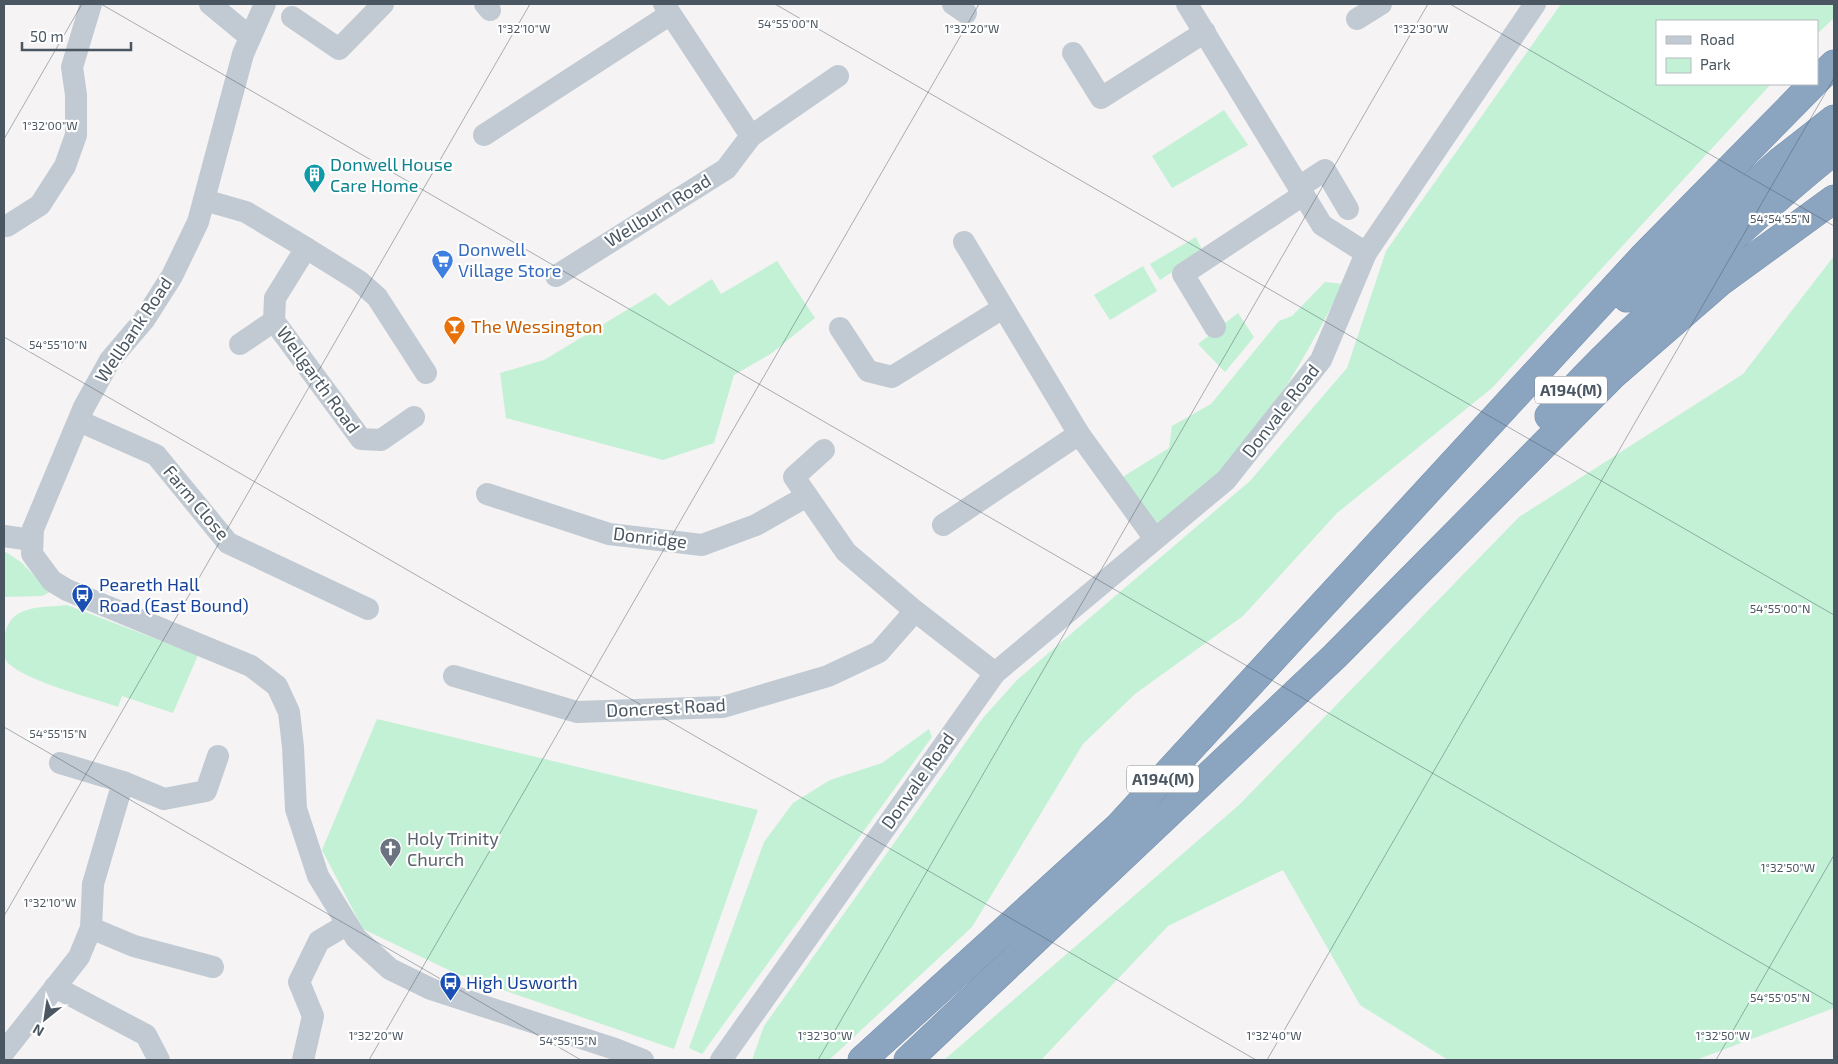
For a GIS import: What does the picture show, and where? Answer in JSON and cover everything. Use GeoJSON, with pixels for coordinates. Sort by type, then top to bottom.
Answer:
{"type":"FeatureCollection","features":[{"type":"Feature","properties":{"kind":"highway"},"geometry":{"type":"LineString","coordinates":[[1818,79],[1834,64]]}},
{"type":"Feature","properties":{"kind":"highway","name":"A194(M)"},"geometry":{"type":"LineString","coordinates":[[862,1060],[1118,827],[1642,258],[1812,85]]}},
{"type":"Feature","properties":{"kind":"highway","name":"A194(M)"},"geometry":{"type":"LineString","coordinates":[[1443,476],[1626,298],[1779,162],[1834,119]]}},
{"type":"Feature","properties":{"kind":"highway","name":"A194(M)"},"geometry":{"type":"LineString","coordinates":[[1335,656],[1578,382],[1760,214],[1834,151]]}},
{"type":"Feature","properties":{"kind":"highway","name":"A194(M)"},"geometry":{"type":"LineString","coordinates":[[908,1060],[1335,656],[1613,375],[1720,282],[1834,199]]}},
{"type":"Feature","properties":{"kind":"street"},"geometry":{"type":"LineString","coordinates":[[4,226],[7,226],[40,205],[65,166],[76,135],[76,95],[72,67],[83,25],[91,4]]}},
{"type":"Feature","properties":{"kind":"street"},"geometry":{"type":"LineString","coordinates":[[210,4],[250,37]]}},
{"type":"Feature","properties":{"kind":"street","name":"Wellbank Road"},"geometry":{"type":"LineString","coordinates":[[31,540],[33,528],[79,421],[110,360],[144,320],[172,276],[198,222],[243,54],[265,4]]}},
{"type":"Feature","properties":{"kind":"street"},"geometry":{"type":"LineString","coordinates":[[292,17],[346,55],[383,4]]}},
{"type":"Feature","properties":{"kind":"street"},"geometry":{"type":"LineString","coordinates":[[1187,4],[1322,225],[1366,253]]}},
{"type":"Feature","properties":{"kind":"street"},"geometry":{"type":"LineString","coordinates":[[1357,19],[1381,4]]}},
{"type":"Feature","properties":{"kind":"street","name":"Donvale Road"},"geometry":{"type":"LineString","coordinates":[[721,1060],[995,673],[1226,480],[1321,360],[1366,253],[1535,4]]}},
{"type":"Feature","properties":{"kind":"street"},"geometry":{"type":"LineString","coordinates":[[484,135],[667,9],[751,136]]}},
{"type":"Feature","properties":{"kind":"street"},"geometry":{"type":"LineString","coordinates":[[1073,53],[1101,98],[1205,32]]}},
{"type":"Feature","properties":{"kind":"street","name":"Wellburn Road"},"geometry":{"type":"LineString","coordinates":[[556,276],[726,169],[751,136],[816,89],[838,76]]}},
{"type":"Feature","properties":{"kind":"street"},"geometry":{"type":"LineString","coordinates":[[1214,327],[1183,274],[1301,191],[1325,170],[1348,209]]}},
{"type":"Feature","properties":{"kind":"street"},"geometry":{"type":"LineString","coordinates":[[204,200],[246,212],[359,281],[377,297],[426,373]]}},
{"type":"Feature","properties":{"kind":"street"},"geometry":{"type":"LineString","coordinates":[[964,242],[1079,434],[1155,539]]}},
{"type":"Feature","properties":{"kind":"street","name":"Wellgarth Road"},"geometry":{"type":"LineString","coordinates":[[306,248],[275,298],[274,321],[361,439],[381,440],[414,417]]}},
{"type":"Feature","properties":{"kind":"street"},"geometry":{"type":"LineString","coordinates":[[840,328],[868,371],[892,376],[1003,308]]}},
{"type":"Feature","properties":{"kind":"street","name":"Wellgarth Road"},"geometry":{"type":"LineString","coordinates":[[240,344],[274,321]]}},
{"type":"Feature","properties":{"kind":"street","name":"Farm Close"},"geometry":{"type":"LineString","coordinates":[[79,421],[156,455],[228,543],[368,609]]}},
{"type":"Feature","properties":{"kind":"street"},"geometry":{"type":"LineString","coordinates":[[943,525],[1079,434]]}},
{"type":"Feature","properties":{"kind":"street"},"geometry":{"type":"LineString","coordinates":[[824,450],[794,477],[846,552],[916,611],[995,673]]}},
{"type":"Feature","properties":{"kind":"street","name":"Donridge"},"geometry":{"type":"LineString","coordinates":[[487,494],[609,534],[702,545],[756,525],[807,496]]}},
{"type":"Feature","properties":{"kind":"street"},"geometry":{"type":"LineString","coordinates":[[4,536],[31,540],[32,554],[52,581],[67,590],[251,666],[277,686],[289,712],[296,809],[318,876],[346,925],[356,938],[390,969],[431,989],[615,1049],[643,1060]]}},
{"type":"Feature","properties":{"kind":"street","name":"Doncrest Road"},"geometry":{"type":"LineString","coordinates":[[454,676],[577,712],[723,707],[828,676],[879,652],[916,611]]}},
{"type":"Feature","properties":{"kind":"street"},"geometry":{"type":"LineString","coordinates":[[60,763],[123,782],[164,799],[206,791],[218,756]]}},
{"type":"Feature","properties":{"kind":"street"},"geometry":{"type":"LineString","coordinates":[[4,1052],[79,957],[91,928],[93,884],[123,782]]}},
{"type":"Feature","properties":{"kind":"street"},"geometry":{"type":"LineString","coordinates":[[303,1060],[312,1016],[299,982],[318,941],[346,925]]}},
{"type":"Feature","properties":{"kind":"street"},"geometry":{"type":"LineString","coordinates":[[91,928],[134,946],[213,967]]}},
{"type":"Feature","properties":{"kind":"street"},"geometry":{"type":"LineString","coordinates":[[55,987],[146,1035],[158,1060]]}},
{"type":"Feature","properties":{"kind":"green space"},"geometry":{"type":"Polygon","coordinates":[[[1561,4],[1834,4],[1834,18],[1818,33],[1818,20],[1656,20],[1656,85],[1770,85],[1492,388],[1337,513],[1243,616],[1135,694],[1083,744],[972,927],[829,1060],[752,1060],[764,1026],[983,718],[1017,680],[1250,481],[1347,368],[1386,251],[1561,4]]]}},
{"type":"Feature","properties":{"kind":"green space"},"geometry":{"type":"Polygon","coordinates":[[[1224,110],[1248,145],[1172,188],[1152,156],[1224,110]]]}},
{"type":"Feature","properties":{"kind":"green space"},"geometry":{"type":"Polygon","coordinates":[[[1196,237],[1203,252],[1160,280],[1150,264],[1196,237]]]}},
{"type":"Feature","properties":{"kind":"green space"},"geometry":{"type":"Polygon","coordinates":[[[1834,256],[1834,1008],[1696,1060],[1448,1060],[1360,1005],[1283,870],[1168,926],[1041,1060],[944,1060],[1239,805],[1519,517],[1743,374],[1834,256]]]}},
{"type":"Feature","properties":{"kind":"green space"},"geometry":{"type":"Polygon","coordinates":[[[777,261],[815,318],[772,353],[734,375],[714,443],[663,460],[506,418],[500,373],[544,360],[655,293],[669,306],[712,279],[721,294],[777,261]]]}},
{"type":"Feature","properties":{"kind":"green space"},"geometry":{"type":"Polygon","coordinates":[[[1143,266],[1157,291],[1110,320],[1094,295],[1143,266]]]}},
{"type":"Feature","properties":{"kind":"green space"},"geometry":{"type":"Polygon","coordinates":[[[1325,282],[1343,284],[1317,334],[1274,405],[1221,472],[1158,527],[1121,478],[1169,448],[1172,426],[1211,404],[1279,321],[1292,316],[1325,282]]]}},
{"type":"Feature","properties":{"kind":"green space"},"geometry":{"type":"Polygon","coordinates":[[[1238,313],[1254,337],[1225,372],[1198,344],[1238,313]]]}},
{"type":"Feature","properties":{"kind":"green space"},"geometry":{"type":"Polygon","coordinates":[[[4,551],[21,562],[50,592],[42,596],[4,597],[4,551]]]}},
{"type":"Feature","properties":{"kind":"green space"},"geometry":{"type":"Polygon","coordinates":[[[67,605],[198,655],[173,713],[122,696],[118,707],[44,683],[17,670],[8,663],[4,653],[4,641],[8,624],[14,617],[29,609],[67,605]]]}},
{"type":"Feature","properties":{"kind":"green space"},"geometry":{"type":"Polygon","coordinates":[[[377,719],[758,810],[674,1049],[457,974],[363,929],[322,850],[377,719]]]}},
{"type":"Feature","properties":{"kind":"green space"},"geometry":{"type":"Polygon","coordinates":[[[929,729],[932,737],[702,1054],[689,1048],[764,842],[793,803],[830,780],[882,763],[929,729]]]}},
{"type":"Feature","properties":{"kind":"place","name":"Donwell House Care Home"},"geometry":{"type":"Point","coordinates":[314,194]}},
{"type":"Feature","properties":{"kind":"place","name":"Donwell Village Store"},"geometry":{"type":"Point","coordinates":[442,279]}},
{"type":"Feature","properties":{"kind":"place","name":"The Wessington"},"geometry":{"type":"Point","coordinates":[455,346]}},
{"type":"Feature","properties":{"kind":"place","name":"Peareth Hall Road (East Bound)"},"geometry":{"type":"Point","coordinates":[83,614]}},
{"type":"Feature","properties":{"kind":"place","name":"Holy Trinity Church"},"geometry":{"type":"Point","coordinates":[391,868]}},
{"type":"Feature","properties":{"kind":"place","name":"High Usworth"},"geometry":{"type":"Point","coordinates":[450,1002]}}]}
